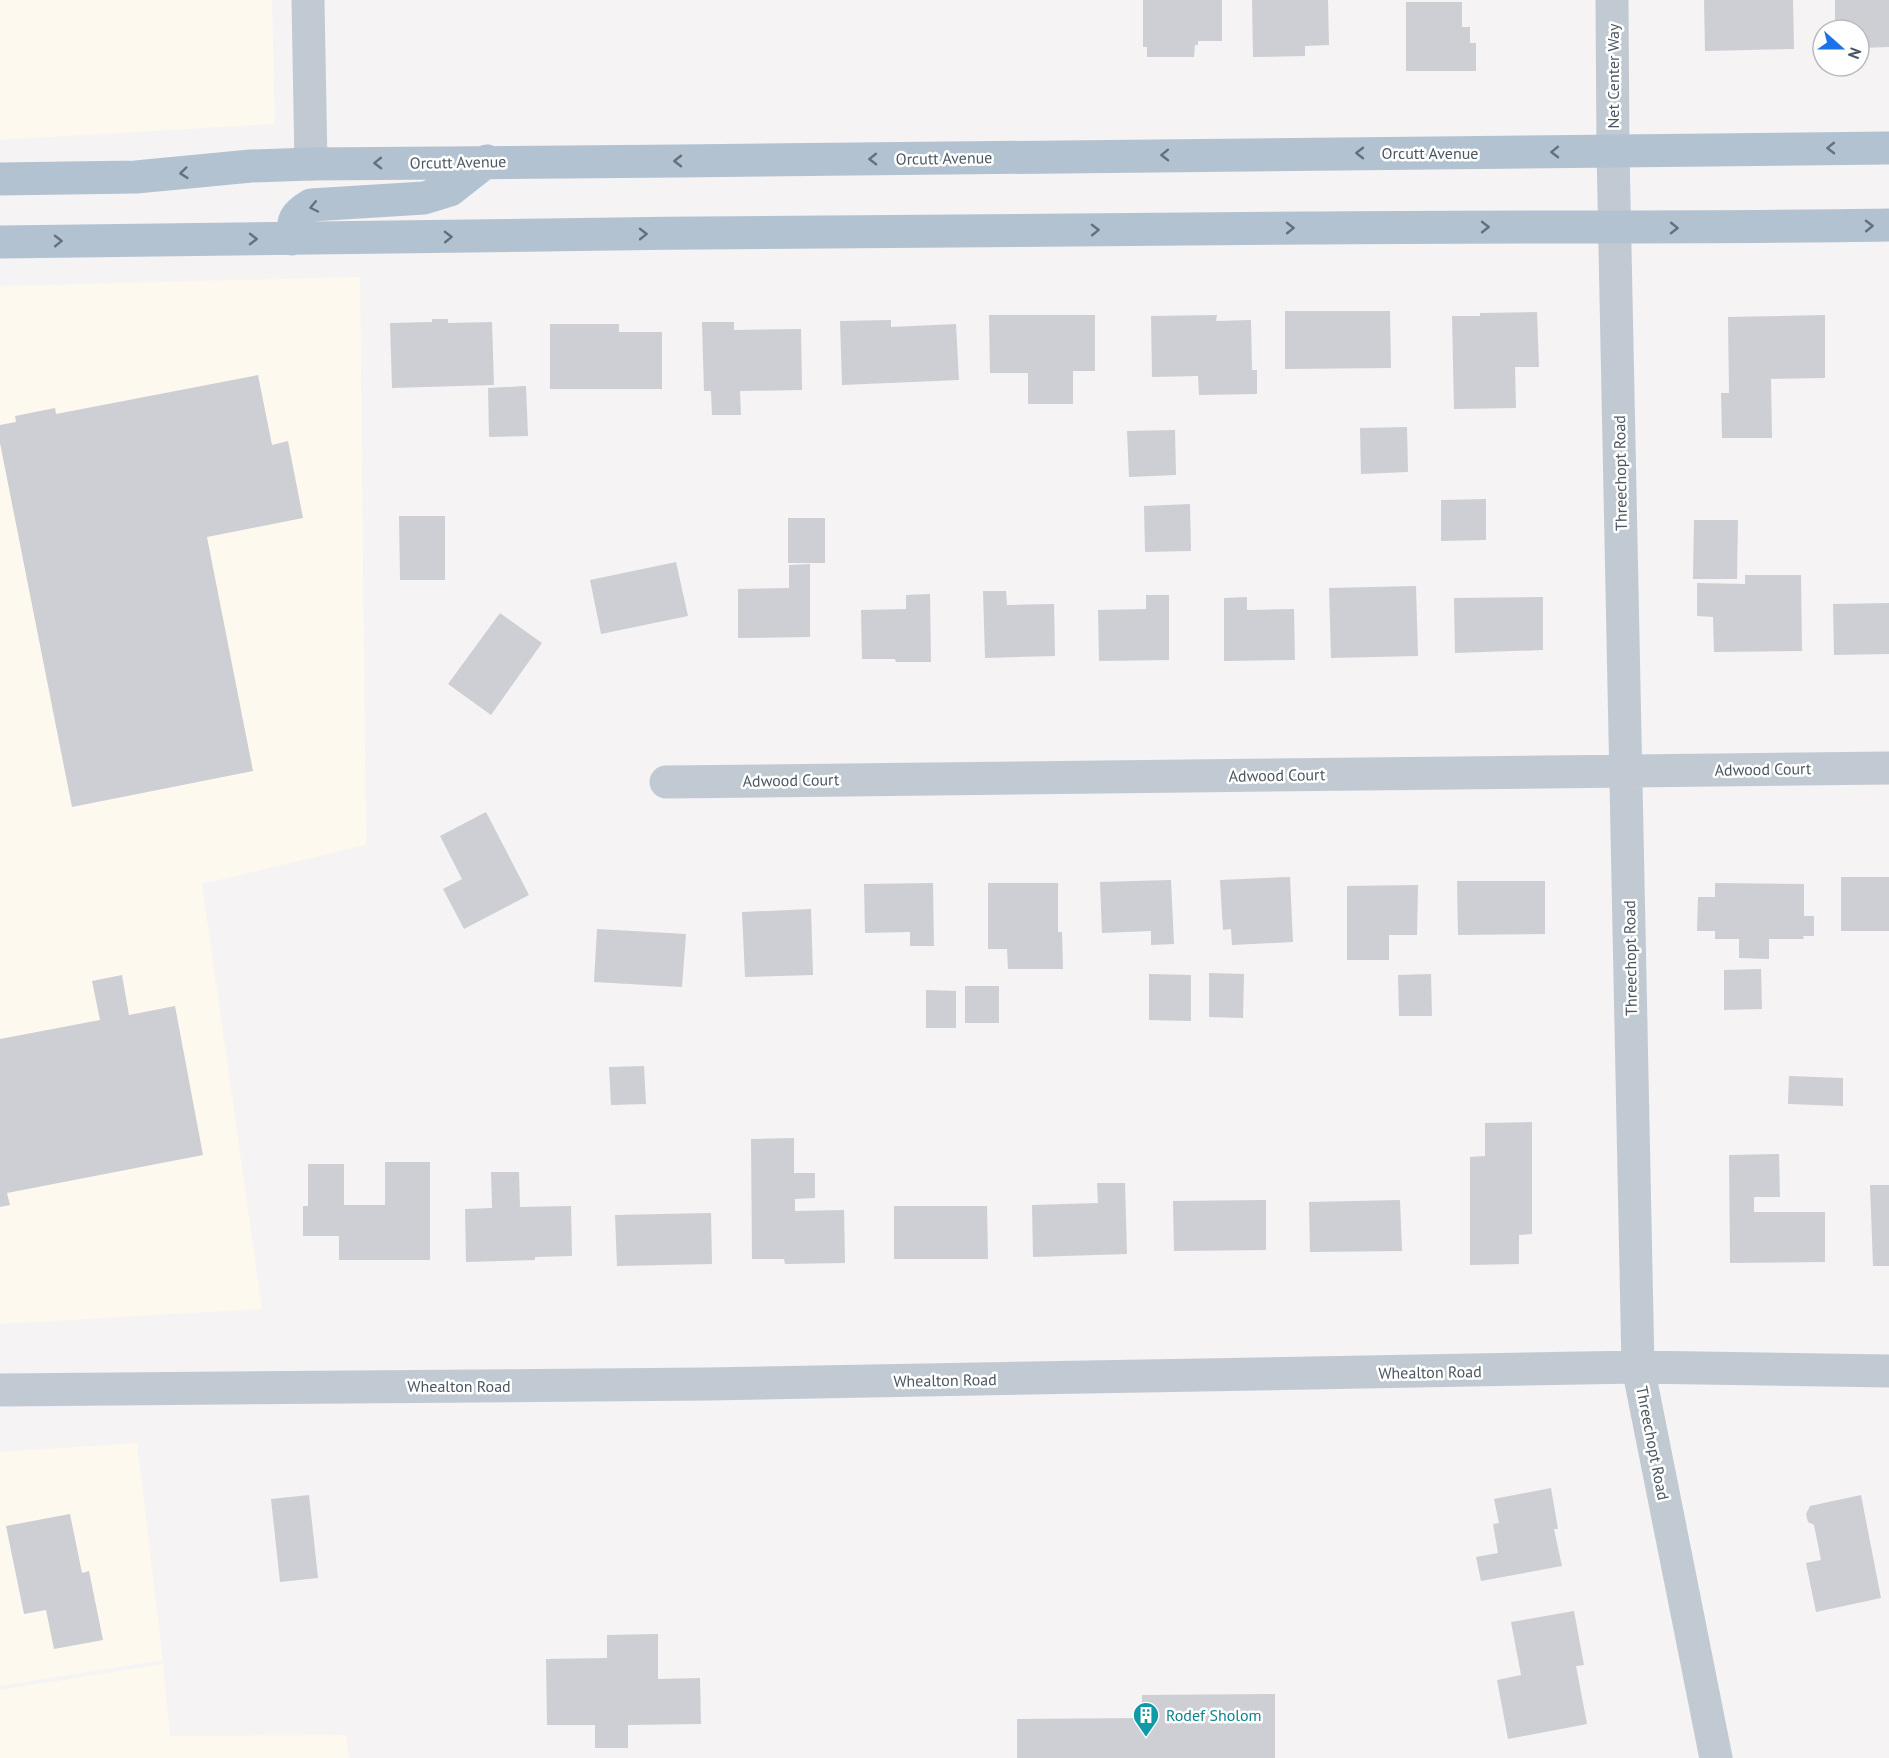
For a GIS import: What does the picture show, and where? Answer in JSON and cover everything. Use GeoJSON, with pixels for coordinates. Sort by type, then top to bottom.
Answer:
{"type":"FeatureCollection","features":[{"type":"Feature","properties":{"kind":"main road","name":"Orcutt Avenue"},"geometry":{"type":"LineString","coordinates":[[0,179],[136,177],[251,166],[487,161],[1889,148]]}},
{"type":"Feature","properties":{"kind":"main road"},"geometry":{"type":"LineString","coordinates":[[292,239],[293,223],[299,212],[311,206],[424,198],[450,190],[487,161]]}},
{"type":"Feature","properties":{"kind":"main road"},"geometry":{"type":"LineString","coordinates":[[0,242],[1304,228],[1677,228],[1889,225]]}},
{"type":"Feature","properties":{"kind":"street"},"geometry":{"type":"LineString","coordinates":[[308,0],[311,164]]}},
{"type":"Feature","properties":{"kind":"street","name":"Net Center Way"},"geometry":{"type":"LineString","coordinates":[[1612,0],[1613,151]]}},
{"type":"Feature","properties":{"kind":"street","name":"Threechopt Road"},"geometry":{"type":"LineString","coordinates":[[1613,151],[1638,1367],[1716,1758]]}},
{"type":"Feature","properties":{"kind":"street","name":"Adwood Court"},"geometry":{"type":"LineString","coordinates":[[666,782],[1889,768]]}},
{"type":"Feature","properties":{"kind":"street","name":"Whealton Road"},"geometry":{"type":"LineString","coordinates":[[0,1390],[775,1383],[1638,1367],[1889,1371]]}},
{"type":"Feature","properties":{"kind":"shaded area"},"geometry":{"type":"Polygon","coordinates":[[[0,0],[272,0],[275,124],[0,140],[0,0]]]}},
{"type":"Feature","properties":{"kind":"shaded area"},"geometry":{"type":"Polygon","coordinates":[[[360,277],[366,845],[202,884],[262,1309],[0,1324],[0,286],[360,277]]]}},
{"type":"Feature","properties":{"kind":"shaded area"},"geometry":{"type":"Polygon","coordinates":[[[137,1443],[163,1660],[0,1686],[0,1452],[137,1443]]]}},
{"type":"Feature","properties":{"kind":"shaded area"},"geometry":{"type":"Polygon","coordinates":[[[163,1664],[170,1736],[346,1735],[349,1758],[0,1758],[0,1690],[163,1664]]]}},
{"type":"Feature","properties":{"kind":"building"},"geometry":{"type":"Polygon","coordinates":[[[1143,0],[1222,0],[1222,41],[1198,41],[1198,45],[1195,45],[1194,57],[1147,57],[1147,47],[1143,47],[1143,0]]]}},
{"type":"Feature","properties":{"kind":"building"},"geometry":{"type":"Polygon","coordinates":[[[1252,0],[1328,0],[1329,45],[1305,46],[1305,56],[1253,57],[1252,0]]]}},
{"type":"Feature","properties":{"kind":"building"},"geometry":{"type":"Polygon","coordinates":[[[1704,0],[1793,0],[1794,49],[1705,51],[1704,0]]]}},
{"type":"Feature","properties":{"kind":"building"},"geometry":{"type":"Polygon","coordinates":[[[1835,0],[1889,0],[1889,47],[1871,48],[1871,18],[1835,18],[1835,0]]]}},
{"type":"Feature","properties":{"kind":"building"},"geometry":{"type":"Polygon","coordinates":[[[1406,2],[1462,2],[1462,27],[1470,27],[1470,43],[1476,43],[1476,71],[1406,71],[1406,2]]]}},
{"type":"Feature","properties":{"kind":"building"},"geometry":{"type":"Polygon","coordinates":[[[1285,311],[1390,311],[1391,368],[1285,369],[1285,311]]]}},
{"type":"Feature","properties":{"kind":"building"},"geometry":{"type":"Polygon","coordinates":[[[1537,312],[1539,367],[1515,367],[1516,408],[1454,409],[1452,316],[1537,312]]]}},
{"type":"Feature","properties":{"kind":"building"},"geometry":{"type":"Polygon","coordinates":[[[989,315],[1095,315],[1095,371],[1073,371],[1073,404],[1028,404],[1028,373],[990,373],[989,315]]]}},
{"type":"Feature","properties":{"kind":"building"},"geometry":{"type":"Polygon","coordinates":[[[1217,315],[1216,321],[1251,320],[1252,370],[1257,370],[1257,394],[1199,395],[1198,376],[1152,377],[1151,316],[1217,315]]]}},
{"type":"Feature","properties":{"kind":"building"},"geometry":{"type":"Polygon","coordinates":[[[1825,315],[1825,378],[1771,379],[1772,438],[1722,438],[1721,393],[1729,393],[1728,317],[1825,315]]]}},
{"type":"Feature","properties":{"kind":"building"},"geometry":{"type":"Polygon","coordinates":[[[432,319],[448,319],[448,323],[492,322],[494,385],[392,388],[390,323],[432,322],[432,319]]]}},
{"type":"Feature","properties":{"kind":"building"},"geometry":{"type":"Polygon","coordinates":[[[891,320],[891,327],[956,324],[959,380],[842,385],[840,321],[891,320]]]}},
{"type":"Feature","properties":{"kind":"building"},"geometry":{"type":"Polygon","coordinates":[[[702,322],[734,322],[734,330],[801,329],[802,390],[740,391],[741,415],[712,415],[711,391],[704,391],[702,322]]]}},
{"type":"Feature","properties":{"kind":"building"},"geometry":{"type":"Polygon","coordinates":[[[550,324],[619,324],[619,332],[662,332],[662,389],[550,389],[550,324]]]}},
{"type":"Feature","properties":{"kind":"building"},"geometry":{"type":"Polygon","coordinates":[[[258,375],[272,445],[288,441],[303,518],[207,537],[253,771],[72,807],[0,443],[0,425],[16,422],[15,416],[55,408],[56,414],[258,375]]]}},
{"type":"Feature","properties":{"kind":"building"},"geometry":{"type":"Polygon","coordinates":[[[526,386],[528,436],[489,437],[488,388],[526,386]]]}},
{"type":"Feature","properties":{"kind":"building"},"geometry":{"type":"Polygon","coordinates":[[[1407,427],[1408,472],[1361,474],[1360,428],[1407,427]]]}},
{"type":"Feature","properties":{"kind":"building"},"geometry":{"type":"Polygon","coordinates":[[[1175,430],[1176,475],[1129,477],[1127,431],[1175,430]]]}},
{"type":"Feature","properties":{"kind":"building"},"geometry":{"type":"Polygon","coordinates":[[[1486,499],[1486,540],[1441,541],[1441,500],[1486,499]]]}},
{"type":"Feature","properties":{"kind":"building"},"geometry":{"type":"Polygon","coordinates":[[[1190,504],[1191,551],[1145,552],[1144,506],[1190,504]]]}},
{"type":"Feature","properties":{"kind":"building"},"geometry":{"type":"Polygon","coordinates":[[[399,516],[445,516],[445,580],[400,580],[399,516]]]}},
{"type":"Feature","properties":{"kind":"building"},"geometry":{"type":"Polygon","coordinates":[[[788,518],[825,518],[825,563],[788,563],[788,518]]]}},
{"type":"Feature","properties":{"kind":"building"},"geometry":{"type":"Polygon","coordinates":[[[1694,520],[1738,520],[1737,579],[1693,579],[1694,520]]]}},
{"type":"Feature","properties":{"kind":"building"},"geometry":{"type":"Polygon","coordinates":[[[676,562],[688,616],[601,634],[590,580],[676,562]]]}},
{"type":"Feature","properties":{"kind":"building"},"geometry":{"type":"Polygon","coordinates":[[[810,564],[810,637],[738,638],[738,589],[789,588],[789,565],[810,564]]]}},
{"type":"Feature","properties":{"kind":"building"},"geometry":{"type":"Polygon","coordinates":[[[1745,575],[1801,575],[1802,651],[1714,652],[1713,617],[1697,616],[1697,583],[1745,584],[1745,575]]]}},
{"type":"Feature","properties":{"kind":"building"},"geometry":{"type":"Polygon","coordinates":[[[1416,586],[1418,656],[1331,658],[1329,588],[1416,586]]]}},
{"type":"Feature","properties":{"kind":"building"},"geometry":{"type":"Polygon","coordinates":[[[983,591],[1006,591],[1007,605],[1054,604],[1055,656],[985,658],[983,591]]]}},
{"type":"Feature","properties":{"kind":"building"},"geometry":{"type":"Polygon","coordinates":[[[930,594],[931,662],[862,659],[861,610],[906,609],[906,595],[930,594]]]}},
{"type":"Feature","properties":{"kind":"building"},"geometry":{"type":"Polygon","coordinates":[[[1146,595],[1169,595],[1169,660],[1099,661],[1098,610],[1146,609],[1146,595]]]}},
{"type":"Feature","properties":{"kind":"building"},"geometry":{"type":"Polygon","coordinates":[[[1247,597],[1247,610],[1294,609],[1295,660],[1224,661],[1224,598],[1247,597]]]}},
{"type":"Feature","properties":{"kind":"building"},"geometry":{"type":"Polygon","coordinates":[[[1543,597],[1543,650],[1455,653],[1454,598],[1543,597]]]}},
{"type":"Feature","properties":{"kind":"building"},"geometry":{"type":"Polygon","coordinates":[[[1889,603],[1889,654],[1834,655],[1833,604],[1889,603]]]}},
{"type":"Feature","properties":{"kind":"building"},"geometry":{"type":"Polygon","coordinates":[[[500,613],[542,643],[491,715],[448,684],[500,613]]]}},
{"type":"Feature","properties":{"kind":"building"},"geometry":{"type":"Polygon","coordinates":[[[486,812],[529,895],[464,929],[443,889],[462,879],[440,836],[486,812]]]}},
{"type":"Feature","properties":{"kind":"building"},"geometry":{"type":"Polygon","coordinates":[[[1290,877],[1293,942],[1232,945],[1231,929],[1223,930],[1220,880],[1290,877]]]}},
{"type":"Feature","properties":{"kind":"building"},"geometry":{"type":"Polygon","coordinates":[[[1841,877],[1889,877],[1889,931],[1841,931],[1841,877]]]}},
{"type":"Feature","properties":{"kind":"building"},"geometry":{"type":"Polygon","coordinates":[[[1171,880],[1174,944],[1151,945],[1151,931],[1102,933],[1100,882],[1171,880]]]}},
{"type":"Feature","properties":{"kind":"building"},"geometry":{"type":"Polygon","coordinates":[[[1457,881],[1545,881],[1545,934],[1458,935],[1457,881]]]}},
{"type":"Feature","properties":{"kind":"building"},"geometry":{"type":"Polygon","coordinates":[[[933,883],[934,946],[910,946],[910,932],[865,933],[864,884],[933,883]]]}},
{"type":"Feature","properties":{"kind":"building"},"geometry":{"type":"Polygon","coordinates":[[[988,883],[1058,883],[1058,932],[1062,932],[1063,969],[1008,969],[1007,949],[988,949],[988,883]]]}},
{"type":"Feature","properties":{"kind":"building"},"geometry":{"type":"Polygon","coordinates":[[[1715,883],[1804,884],[1804,916],[1814,916],[1814,936],[1803,936],[1804,939],[1769,939],[1769,959],[1739,958],[1739,939],[1715,939],[1715,931],[1697,931],[1698,897],[1715,897],[1715,883]]]}},
{"type":"Feature","properties":{"kind":"building"},"geometry":{"type":"Polygon","coordinates":[[[1418,885],[1417,935],[1389,935],[1389,960],[1347,960],[1347,886],[1418,885]]]}},
{"type":"Feature","properties":{"kind":"building"},"geometry":{"type":"Polygon","coordinates":[[[811,909],[813,975],[745,977],[742,912],[811,909]]]}},
{"type":"Feature","properties":{"kind":"building"},"geometry":{"type":"Polygon","coordinates":[[[597,929],[686,934],[682,987],[594,982],[597,929]]]}},
{"type":"Feature","properties":{"kind":"building"},"geometry":{"type":"Polygon","coordinates":[[[1761,969],[1762,1009],[1724,1010],[1724,970],[1761,969]]]}},
{"type":"Feature","properties":{"kind":"building"},"geometry":{"type":"Polygon","coordinates":[[[1209,973],[1244,974],[1243,1018],[1209,1017],[1209,973]]]}},
{"type":"Feature","properties":{"kind":"building"},"geometry":{"type":"Polygon","coordinates":[[[1149,974],[1191,975],[1191,1021],[1149,1020],[1149,974]]]}},
{"type":"Feature","properties":{"kind":"building"},"geometry":{"type":"Polygon","coordinates":[[[1431,974],[1432,1016],[1399,1016],[1398,975],[1431,974]]]}},
{"type":"Feature","properties":{"kind":"building"},"geometry":{"type":"Polygon","coordinates":[[[122,975],[129,1015],[175,1006],[203,1155],[7,1193],[10,1205],[0,1207],[0,1039],[100,1020],[92,981],[122,975]]]}},
{"type":"Feature","properties":{"kind":"building"},"geometry":{"type":"Polygon","coordinates":[[[965,986],[999,986],[999,1023],[965,1023],[965,986]]]}},
{"type":"Feature","properties":{"kind":"building"},"geometry":{"type":"Polygon","coordinates":[[[926,990],[956,991],[956,1028],[926,1028],[926,990]]]}},
{"type":"Feature","properties":{"kind":"building"},"geometry":{"type":"Polygon","coordinates":[[[644,1066],[646,1104],[611,1105],[609,1067],[644,1066]]]}},
{"type":"Feature","properties":{"kind":"building"},"geometry":{"type":"Polygon","coordinates":[[[1789,1076],[1843,1078],[1843,1106],[1788,1104],[1789,1076]]]}},
{"type":"Feature","properties":{"kind":"building"},"geometry":{"type":"Polygon","coordinates":[[[1532,1122],[1532,1234],[1519,1235],[1519,1264],[1470,1265],[1470,1157],[1485,1156],[1485,1123],[1532,1122]]]}},
{"type":"Feature","properties":{"kind":"building"},"geometry":{"type":"Polygon","coordinates":[[[794,1138],[794,1173],[815,1173],[815,1198],[795,1199],[795,1211],[844,1210],[845,1263],[785,1264],[784,1259],[752,1259],[751,1139],[794,1138]]]}},
{"type":"Feature","properties":{"kind":"building"},"geometry":{"type":"Polygon","coordinates":[[[1779,1154],[1780,1197],[1754,1197],[1754,1212],[1825,1212],[1825,1262],[1730,1263],[1729,1155],[1779,1154]]]}},
{"type":"Feature","properties":{"kind":"building"},"geometry":{"type":"Polygon","coordinates":[[[385,1162],[430,1162],[430,1260],[339,1260],[339,1236],[303,1236],[303,1206],[308,1206],[308,1164],[344,1164],[344,1205],[385,1205],[385,1162]]]}},
{"type":"Feature","properties":{"kind":"building"},"geometry":{"type":"Polygon","coordinates":[[[491,1172],[519,1172],[520,1207],[571,1206],[572,1256],[535,1257],[535,1260],[466,1262],[465,1209],[492,1208],[491,1172]]]}},
{"type":"Feature","properties":{"kind":"building"},"geometry":{"type":"Polygon","coordinates":[[[1097,1183],[1125,1183],[1127,1254],[1033,1257],[1032,1205],[1098,1203],[1097,1183]]]}},
{"type":"Feature","properties":{"kind":"building"},"geometry":{"type":"Polygon","coordinates":[[[1870,1185],[1889,1185],[1889,1266],[1873,1266],[1870,1185]]]}},
{"type":"Feature","properties":{"kind":"building"},"geometry":{"type":"Polygon","coordinates":[[[1266,1200],[1266,1250],[1174,1251],[1173,1201],[1266,1200]]]}},
{"type":"Feature","properties":{"kind":"building"},"geometry":{"type":"Polygon","coordinates":[[[1400,1200],[1402,1251],[1310,1252],[1309,1202],[1400,1200]]]}},
{"type":"Feature","properties":{"kind":"building"},"geometry":{"type":"Polygon","coordinates":[[[894,1206],[987,1206],[988,1259],[894,1259],[894,1206]]]}},
{"type":"Feature","properties":{"kind":"building"},"geometry":{"type":"Polygon","coordinates":[[[711,1213],[712,1264],[617,1266],[615,1215],[711,1213]]]}},
{"type":"Feature","properties":{"kind":"building"},"geometry":{"type":"Polygon","coordinates":[[[1551,1488],[1558,1529],[1554,1529],[1562,1566],[1481,1581],[1476,1557],[1498,1553],[1493,1524],[1499,1523],[1494,1499],[1551,1488]]]}},
{"type":"Feature","properties":{"kind":"building"},"geometry":{"type":"Polygon","coordinates":[[[309,1495],[318,1578],[280,1582],[271,1499],[309,1495]]]}},
{"type":"Feature","properties":{"kind":"building"},"geometry":{"type":"Polygon","coordinates":[[[1861,1495],[1881,1598],[1816,1612],[1806,1563],[1821,1560],[1814,1525],[1808,1522],[1806,1514],[1810,1506],[1861,1495]]]}},
{"type":"Feature","properties":{"kind":"building"},"geometry":{"type":"Polygon","coordinates":[[[70,1514],[82,1573],[89,1571],[103,1640],[54,1649],[46,1610],[24,1614],[6,1526],[70,1514]]]}},
{"type":"Feature","properties":{"kind":"building"},"geometry":{"type":"Polygon","coordinates":[[[1574,1611],[1584,1665],[1576,1666],[1587,1724],[1508,1739],[1497,1680],[1521,1675],[1511,1622],[1574,1611]]]}},
{"type":"Feature","properties":{"kind":"building"},"geometry":{"type":"Polygon","coordinates":[[[658,1634],[658,1679],[700,1678],[701,1724],[628,1725],[628,1748],[595,1748],[595,1725],[547,1725],[546,1659],[607,1658],[607,1635],[658,1634]]]}},
{"type":"Feature","properties":{"kind":"building","name":"Rodef Sholom"},"geometry":{"type":"Polygon","coordinates":[[[1275,1694],[1275,1758],[1017,1758],[1017,1719],[1142,1718],[1142,1695],[1275,1694]]]}},
{"type":"Feature","properties":{"kind":"place","name":"Rodef Sholom"},"geometry":{"type":"Point","coordinates":[1146,1738]}}]}
